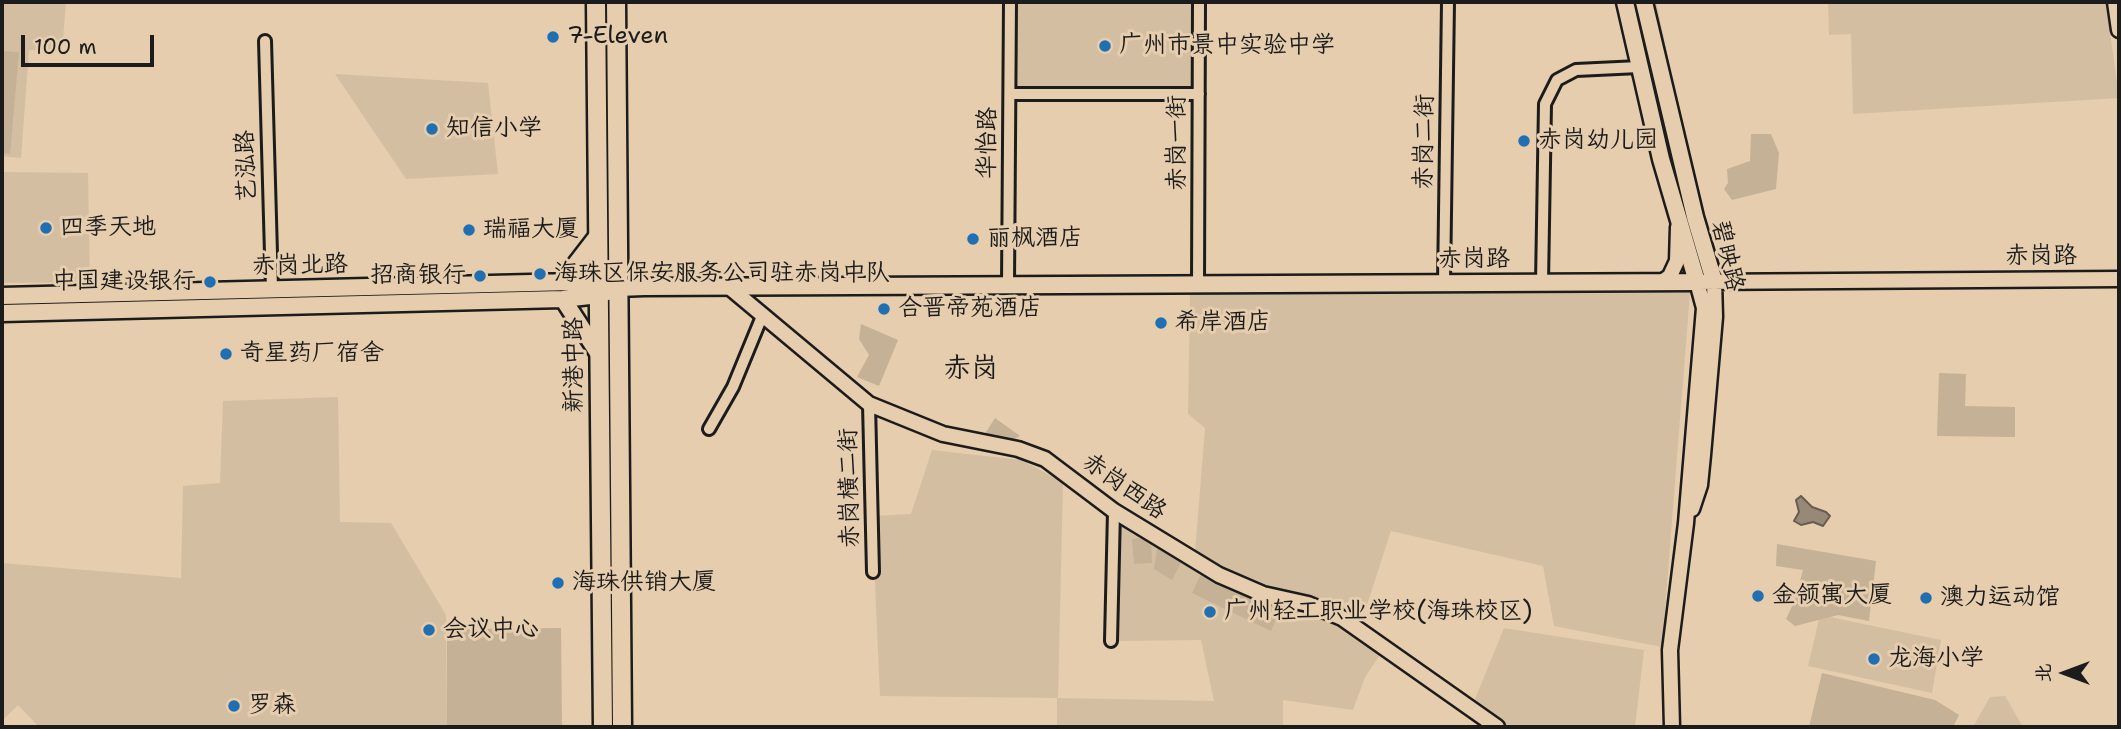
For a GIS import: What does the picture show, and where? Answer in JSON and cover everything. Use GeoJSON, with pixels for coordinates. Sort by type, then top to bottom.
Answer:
{"type":"FeatureCollection","features":[{"type":"Feature","properties":{"kind":"main road","name":"新港中路"},"geometry":{"type":"LineString","coordinates":[[596,2],[599,234],[609,286],[600,356],[603,727]]}},
{"type":"Feature","properties":{"kind":"main road","name":"新港中路"},"geometry":{"type":"LineString","coordinates":[[616,2],[609,286],[622,727]]}},
{"type":"Feature","properties":{"kind":"main road","name":"碧映路"},"geometry":{"type":"LineString","coordinates":[[1625,2],[1639,67],[1678,215],[1705,282]]}},
{"type":"Feature","properties":{"kind":"main road","name":"碧映路"},"geometry":{"type":"LineString","coordinates":[[1644,2],[1695,217],[1705,282]]}},
{"type":"Feature","properties":{"kind":"main road"},"geometry":{"type":"LineString","coordinates":[[562,282],[599,234]]}},
{"type":"Feature","properties":{"kind":"main road","name":"赤岗路"},"geometry":{"type":"LineString","coordinates":[[609,286],[791,281],[830,286]]}},
{"type":"Feature","properties":{"kind":"main road","name":"赤岗北路"},"geometry":{"type":"LineString","coordinates":[[2,296],[562,282],[609,286]]}},
{"type":"Feature","properties":{"kind":"main road","name":"赤岗路"},"geometry":{"type":"LineString","coordinates":[[609,286],[1705,282]]}},
{"type":"Feature","properties":{"kind":"main road","name":"赤岗北路"},"geometry":{"type":"LineString","coordinates":[[2,313],[563,299],[609,286]]}},
{"type":"Feature","properties":{"kind":"main road"},"geometry":{"type":"LineString","coordinates":[[563,299],[600,356]]}},
{"type":"Feature","properties":{"kind":"street","name":"华怡路"},"geometry":{"type":"LineString","coordinates":[[1008,285],[1010,2]]}},
{"type":"Feature","properties":{"kind":"street","name":"赤岗一街"},"geometry":{"type":"LineString","coordinates":[[1198,285],[1199,2]]}},
{"type":"Feature","properties":{"kind":"street","name":"赤岗二街"},"geometry":{"type":"LineString","coordinates":[[1444,283],[1448,2]]}},
{"type":"Feature","properties":{"kind":"street"},"geometry":{"type":"LineString","coordinates":[[2116,4],[2119,30]]}},
{"type":"Feature","properties":{"kind":"street","name":"艺泓路"},"geometry":{"type":"LineString","coordinates":[[265,41],[272,289]]}},
{"type":"Feature","properties":{"kind":"street"},"geometry":{"type":"LineString","coordinates":[[1542,283],[1545,104],[1557,80],[1576,70],[1639,67]]}},
{"type":"Feature","properties":{"kind":"street"},"geometry":{"type":"LineString","coordinates":[[1010,94],[1199,94]]}},
{"type":"Feature","properties":{"kind":"street"},"geometry":{"type":"LineString","coordinates":[[1662,282],[1670,276],[1677,261],[1678,215]]}},
{"type":"Feature","properties":{"kind":"street","name":"赤岗路"},"geometry":{"type":"LineString","coordinates":[[1705,282],[2119,279]]}},
{"type":"Feature","properties":{"kind":"street","name":"碧映路"},"geometry":{"type":"LineString","coordinates":[[1672,727],[1670,650],[1686,523],[1700,485],[1715,317],[1705,282]]}},
{"type":"Feature","properties":{"kind":"street","name":"赤岗西路"},"geometry":{"type":"LineString","coordinates":[[729,287],[869,404],[943,434],[1034,453],[1114,511],[1239,584],[1342,618],[1493,726]]}},
{"type":"Feature","properties":{"kind":"street"},"geometry":{"type":"LineString","coordinates":[[709,429],[733,387],[763,314]]}},
{"type":"Feature","properties":{"kind":"street","name":"赤岗横二街"},"geometry":{"type":"LineString","coordinates":[[869,404],[873,572]]}},
{"type":"Feature","properties":{"kind":"street"},"geometry":{"type":"LineString","coordinates":[[1111,641],[1114,511]]}},
{"type":"Feature","properties":{"kind":"shaded area"},"geometry":{"type":"Polygon","coordinates":[[[2,2],[66,2],[62,52],[29,50],[21,158],[2,156],[2,2]]]}},
{"type":"Feature","properties":{"kind":"shaded area","name":"广州市景中实验中学"},"geometry":{"type":"Polygon","coordinates":[[[1014,2],[1196,2],[1194,91],[1013,90],[1014,2]]]}},
{"type":"Feature","properties":{"kind":"shaded area"},"geometry":{"type":"Polygon","coordinates":[[[1642,2],[1675,175],[1666,166],[1628,3],[1642,2]]]}},
{"type":"Feature","properties":{"kind":"shaded area"},"geometry":{"type":"Polygon","coordinates":[[[1647,2],[1656,2],[1675,91],[1668,92],[1647,2]]]}},
{"type":"Feature","properties":{"kind":"shaded area"},"geometry":{"type":"Polygon","coordinates":[[[1828,2],[2106,2],[2119,98],[1853,114],[1851,34],[1829,35],[1828,2]]]}},
{"type":"Feature","properties":{"kind":"shaded area"},"geometry":{"type":"Polygon","coordinates":[[[2,51],[19,52],[10,154],[2,153],[2,51]]]}},
{"type":"Feature","properties":{"kind":"shaded area","name":"知信小学"},"geometry":{"type":"Polygon","coordinates":[[[335,74],[488,83],[498,174],[406,179],[335,74]]]}},
{"type":"Feature","properties":{"kind":"shaded area"},"geometry":{"type":"Polygon","coordinates":[[[1751,134],[1771,134],[1779,153],[1776,189],[1732,200],[1724,189],[1728,183],[1727,169],[1750,161],[1751,134]]]}},
{"type":"Feature","properties":{"kind":"shaded area","name":"四季天地"},"geometry":{"type":"Polygon","coordinates":[[[2,172],[88,173],[90,282],[2,283],[2,172]]]}},
{"type":"Feature","properties":{"kind":"shaded area"},"geometry":{"type":"Polygon","coordinates":[[[1690,293],[1662,647],[1554,626],[1543,566],[1391,531],[1362,620],[1264,592],[1195,552],[1205,428],[1188,414],[1190,294],[1690,293]]]}},
{"type":"Feature","properties":{"kind":"shaded area"},"geometry":{"type":"Polygon","coordinates":[[[861,324],[898,340],[879,386],[857,377],[869,355],[859,339],[861,324]]]}},
{"type":"Feature","properties":{"kind":"shaded area"},"geometry":{"type":"Polygon","coordinates":[[[1939,373],[1966,374],[1965,406],[2015,407],[2015,437],[1937,436],[1939,373]]]}},
{"type":"Feature","properties":{"kind":"shaded area"},"geometry":{"type":"Polygon","coordinates":[[[338,397],[340,522],[391,523],[446,615],[447,727],[39,727],[18,705],[2,721],[2,563],[181,578],[183,486],[220,483],[223,401],[338,397]]]}},
{"type":"Feature","properties":{"kind":"shaded area"},"geometry":{"type":"Polygon","coordinates":[[[995,418],[1020,436],[1005,444],[981,440],[995,418]]]}},
{"type":"Feature","properties":{"kind":"shaded area"},"geometry":{"type":"Polygon","coordinates":[[[932,450],[1021,460],[1063,482],[1058,698],[1214,701],[1201,640],[1111,641],[1114,514],[1289,608],[1327,616],[1380,655],[1365,677],[1353,710],[1283,700],[1283,727],[1057,727],[1057,698],[880,696],[872,516],[911,514],[932,450]]]}},
{"type":"Feature","properties":{"kind":"shaded area"},"geometry":{"type":"Polygon","coordinates":[[[1801,496],[1812,507],[1830,516],[1823,526],[1813,522],[1801,525],[1794,521],[1799,512],[1796,500],[1801,496]]]}},
{"type":"Feature","properties":{"kind":"shaded area"},"geometry":{"type":"Polygon","coordinates":[[[1151,538],[1152,563],[1134,564],[1132,539],[1151,538]]]}},
{"type":"Feature","properties":{"kind":"shaded area"},"geometry":{"type":"Polygon","coordinates":[[[1158,543],[1183,559],[1172,580],[1154,569],[1158,543]]]}},
{"type":"Feature","properties":{"kind":"shaded area"},"geometry":{"type":"Polygon","coordinates":[[[1777,544],[1876,561],[1869,621],[1838,615],[1795,626],[1786,619],[1795,600],[1803,570],[1776,566],[1777,544]]]}},
{"type":"Feature","properties":{"kind":"shaded area"},"geometry":{"type":"Polygon","coordinates":[[[1203,570],[1281,608],[1271,631],[1192,593],[1203,570]]]}},
{"type":"Feature","properties":{"kind":"shaded area","name":"龙海小学"},"geometry":{"type":"Polygon","coordinates":[[[1820,615],[1941,640],[1932,693],[1808,666],[1820,615]]]}},
{"type":"Feature","properties":{"kind":"shaded area"},"geometry":{"type":"Polygon","coordinates":[[[561,628],[562,727],[447,727],[447,629],[561,628]]]}},
{"type":"Feature","properties":{"kind":"shaded area"},"geometry":{"type":"Polygon","coordinates":[[[1504,628],[1644,650],[1635,727],[1507,727],[1473,704],[1504,628]]]}},
{"type":"Feature","properties":{"kind":"shaded area"},"geometry":{"type":"Polygon","coordinates":[[[1822,673],[1935,700],[1959,715],[1953,727],[1809,727],[1822,673]]]}},
{"type":"Feature","properties":{"kind":"shaded area"},"geometry":{"type":"Polygon","coordinates":[[[2005,696],[2023,727],[1973,727],[1990,697],[2005,696]]]}},
{"type":"Feature","properties":{"kind":"place","name":"7-Eleven"},"geometry":{"type":"Point","coordinates":[553,37]}},
{"type":"Feature","properties":{"kind":"place","name":"广州市景中实验中学"},"geometry":{"type":"Point","coordinates":[1105,46]}},
{"type":"Feature","properties":{"kind":"place","name":"知信小学"},"geometry":{"type":"Point","coordinates":[432,129]}},
{"type":"Feature","properties":{"kind":"place","name":"赤岗幼儿园"},"geometry":{"type":"Point","coordinates":[1524,141]}},
{"type":"Feature","properties":{"kind":"place","name":"四季天地"},"geometry":{"type":"Point","coordinates":[46,228]}},
{"type":"Feature","properties":{"kind":"place","name":"瑞福大厦"},"geometry":{"type":"Point","coordinates":[469,230]}},
{"type":"Feature","properties":{"kind":"place","name":"丽枫酒店"},"geometry":{"type":"Point","coordinates":[973,239]}},
{"type":"Feature","properties":{"kind":"place","name":"海珠区保安服务公司驻赤岗中队"},"geometry":{"type":"Point","coordinates":[540,274]}},
{"type":"Feature","properties":{"kind":"place","name":"招商银行"},"geometry":{"type":"Point","coordinates":[480,276]}},
{"type":"Feature","properties":{"kind":"place","name":"中国建设银行"},"geometry":{"type":"Point","coordinates":[210,282]}},
{"type":"Feature","properties":{"kind":"place","name":"合晋帝苑酒店"},"geometry":{"type":"Point","coordinates":[884,309]}},
{"type":"Feature","properties":{"kind":"place","name":"希岸酒店"},"geometry":{"type":"Point","coordinates":[1161,323]}},
{"type":"Feature","properties":{"kind":"place","name":"奇星药厂宿舍"},"geometry":{"type":"Point","coordinates":[226,354]}},
{"type":"Feature","properties":{"kind":"place","name":"海珠供销大厦"},"geometry":{"type":"Point","coordinates":[558,583]}},
{"type":"Feature","properties":{"kind":"place","name":"金领寓大厦"},"geometry":{"type":"Point","coordinates":[1758,596]}},
{"type":"Feature","properties":{"kind":"place","name":"澳力运动馆"},"geometry":{"type":"Point","coordinates":[1926,598]}},
{"type":"Feature","properties":{"kind":"place","name":"广州轻工职业学校(海珠校区)"},"geometry":{"type":"Point","coordinates":[1210,612]}},
{"type":"Feature","properties":{"kind":"place","name":"会议中心"},"geometry":{"type":"Point","coordinates":[429,630]}},
{"type":"Feature","properties":{"kind":"place","name":"龙海小学"},"geometry":{"type":"Point","coordinates":[1874,659]}},
{"type":"Feature","properties":{"kind":"place","name":"罗森"},"geometry":{"type":"Point","coordinates":[234,706]}},
{"type":"Feature","properties":{"kind":"district","name":"赤岗"},"geometry":{"type":"Point","coordinates":[971,370]}}]}
